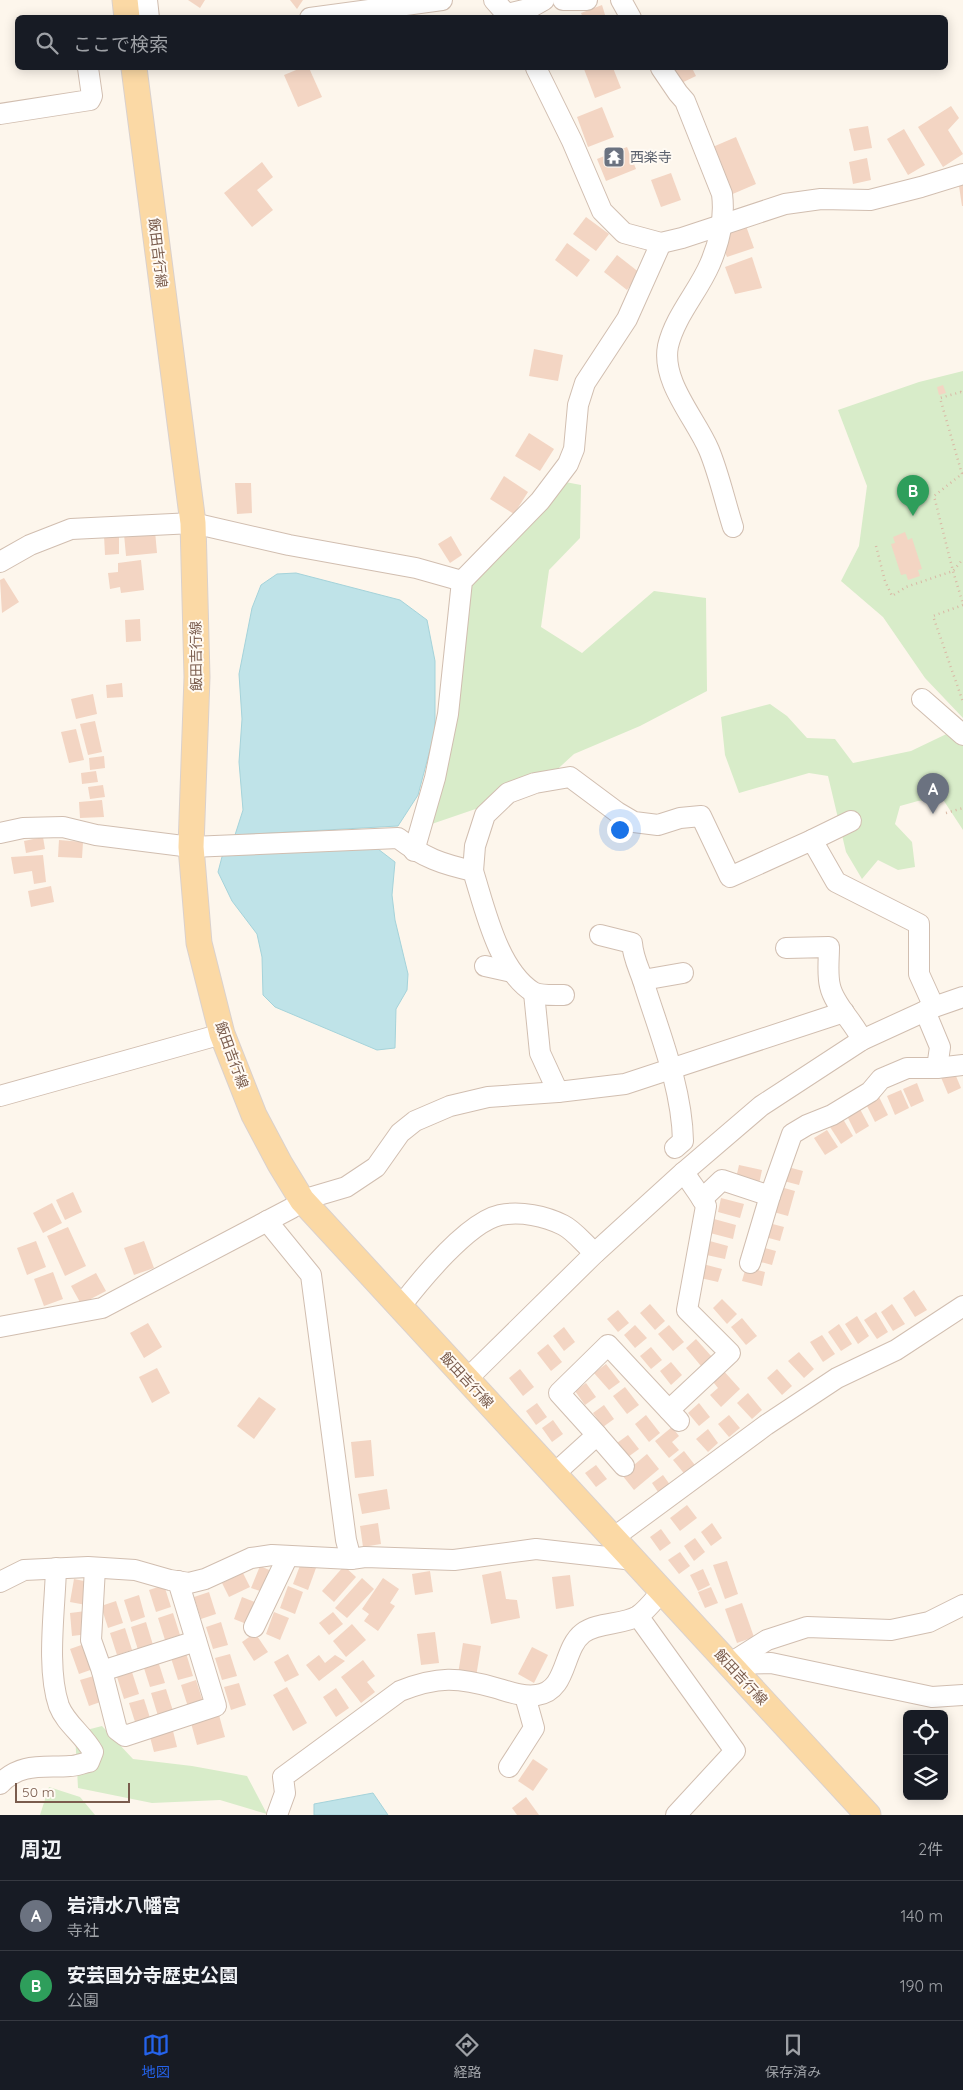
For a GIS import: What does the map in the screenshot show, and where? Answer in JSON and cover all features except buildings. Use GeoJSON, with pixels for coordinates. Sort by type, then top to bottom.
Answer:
{"type":"FeatureCollection","features":[{"type":"Feature","properties":{"kind":"main road"},"geometry":{"type":"LineString","coordinates":[[125,0],[127,15]]}},
{"type":"Feature","properties":{"kind":"main road","name":"飯田吉行線"},"geometry":{"type":"LineString","coordinates":[[134,70],[193,523],[197,677],[191,847],[199,943],[222,1034],[254,1115],[302,1200],[868,1815]]}},
{"type":"Feature","properties":{"kind":"street"},"geometry":{"type":"LineString","coordinates":[[147,0],[149,15]]}},
{"type":"Feature","properties":{"kind":"street"},"geometry":{"type":"LineString","coordinates":[[332,15],[442,0]]}},
{"type":"Feature","properties":{"kind":"street"},"geometry":{"type":"LineString","coordinates":[[504,10],[528,9],[544,0]]}},
{"type":"Feature","properties":{"kind":"street"},"geometry":{"type":"LineString","coordinates":[[563,0],[587,0]]}},
{"type":"Feature","properties":{"kind":"street"},"geometry":{"type":"LineString","coordinates":[[621,0],[629,15]]}},
{"type":"Feature","properties":{"kind":"street"},"geometry":{"type":"LineString","coordinates":[[0,114],[90,100],[92,96],[88,70]]}},
{"type":"Feature","properties":{"kind":"street"},"geometry":{"type":"LineString","coordinates":[[537,70],[572,141],[602,211],[624,233],[660,242],[682,238],[785,204],[821,199],[870,200],[963,174]]}},
{"type":"Feature","properties":{"kind":"street"},"geometry":{"type":"LineString","coordinates":[[661,70],[685,101],[722,194],[724,209],[710,264],[681,314],[668,346],[668,368],[684,407],[709,450],[733,526]]}},
{"type":"Feature","properties":{"kind":"street"},"geometry":{"type":"LineString","coordinates":[[414,850],[435,778],[448,714],[462,581],[540,501],[568,464],[574,449],[578,405],[585,383],[627,319],[660,242]]}},
{"type":"Feature","properties":{"kind":"street"},"geometry":{"type":"LineString","coordinates":[[0,562],[30,545],[70,529],[193,523],[289,545],[416,568],[462,581]]}},
{"type":"Feature","properties":{"kind":"street"},"geometry":{"type":"LineString","coordinates":[[922,699],[963,735]]}},
{"type":"Feature","properties":{"kind":"street"},"geometry":{"type":"LineString","coordinates":[[564,995],[534,993],[512,972],[491,928],[473,872],[475,846],[484,815],[508,793],[536,783],[570,777],[617,812],[634,822],[658,825],[680,818],[701,816],[730,877],[851,821]]}},
{"type":"Feature","properties":{"kind":"street"},"geometry":{"type":"LineString","coordinates":[[0,833],[23,828],[63,827],[96,835],[191,847],[398,838],[414,850],[439,863],[473,872]]}},
{"type":"Feature","properties":{"kind":"street"},"geometry":{"type":"LineString","coordinates":[[812,840],[836,882],[919,924],[919,974],[940,1047],[937,1068]]}},
{"type":"Feature","properties":{"kind":"street"},"geometry":{"type":"LineString","coordinates":[[600,935],[632,943],[633,955],[643,980],[670,1068],[683,1122],[684,1141],[675,1148]]}},
{"type":"Feature","properties":{"kind":"street"},"geometry":{"type":"LineString","coordinates":[[786,948],[829,947],[830,986],[862,1040]]}},
{"type":"Feature","properties":{"kind":"street"},"geometry":{"type":"LineString","coordinates":[[485,966],[512,972]]}},
{"type":"Feature","properties":{"kind":"street"},"geometry":{"type":"LineString","coordinates":[[643,980],[682,973]]}},
{"type":"Feature","properties":{"kind":"street"},"geometry":{"type":"LineString","coordinates":[[534,993],[540,1053],[558,1092]]}},
{"type":"Feature","properties":{"kind":"street"},"geometry":{"type":"LineString","coordinates":[[467,1380],[594,1253],[760,1106],[862,1040],[930,1009],[963,997]]}},
{"type":"Feature","properties":{"kind":"street"},"geometry":{"type":"LineString","coordinates":[[0,1327],[102,1308],[292,1208],[302,1200],[346,1187],[376,1167],[400,1133],[415,1121],[450,1106],[488,1097],[558,1092],[624,1084],[844,1012]]}},
{"type":"Feature","properties":{"kind":"street"},"geometry":{"type":"LineString","coordinates":[[0,1096],[222,1034]]}},
{"type":"Feature","properties":{"kind":"street"},"geometry":{"type":"LineString","coordinates":[[750,1263],[770,1196],[792,1134],[807,1125],[832,1115],[870,1092],[881,1079],[907,1068],[937,1068],[963,1065]]}},
{"type":"Feature","properties":{"kind":"street"},"geometry":{"type":"LineString","coordinates":[[624,1466],[559,1393],[608,1344],[674,1416],[730,1353],[687,1310],[706,1206],[684,1172]]}},
{"type":"Feature","properties":{"kind":"street"},"geometry":{"type":"LineString","coordinates":[[702,1199],[722,1180],[770,1196]]}},
{"type":"Feature","properties":{"kind":"street"},"geometry":{"type":"LineString","coordinates":[[400,1307],[420,1281],[455,1244],[498,1215],[515,1213],[536,1216],[565,1226],[594,1253]]}},
{"type":"Feature","properties":{"kind":"street"},"geometry":{"type":"LineString","coordinates":[[267,1221],[311,1275],[345,1530],[351,1558]]}},
{"type":"Feature","properties":{"kind":"street"},"geometry":{"type":"LineString","coordinates":[[614,1538],[766,1425],[837,1378],[896,1350],[963,1306]]}},
{"type":"Feature","properties":{"kind":"street"},"geometry":{"type":"LineString","coordinates":[[554,1474],[597,1435]]}},
{"type":"Feature","properties":{"kind":"street"},"geometry":{"type":"LineString","coordinates":[[0,1582],[24,1570],[95,1568],[135,1570],[178,1582],[189,1583],[204,1579],[251,1558],[272,1555],[454,1560],[536,1549],[634,1560]]}},
{"type":"Feature","properties":{"kind":"street"},"geometry":{"type":"LineString","coordinates":[[254,1627],[288,1556]]}},
{"type":"Feature","properties":{"kind":"street"},"geometry":{"type":"LineString","coordinates":[[0,1784],[11,1775],[31,1767],[50,1765],[70,1766],[89,1762],[93,1752],[86,1740],[70,1723],[60,1706],[58,1698],[52,1660],[56,1568]]}},
{"type":"Feature","properties":{"kind":"street"},"geometry":{"type":"LineString","coordinates":[[95,1568],[91,1640],[102,1671],[117,1730],[125,1736],[216,1706],[178,1582]]}},
{"type":"Feature","properties":{"kind":"street"},"geometry":{"type":"LineString","coordinates":[[277,1815],[285,1793],[283,1777],[400,1691],[419,1683],[447,1678],[473,1682],[525,1696],[540,1695],[552,1689],[562,1673],[571,1648],[583,1633],[638,1616],[662,1591]]}},
{"type":"Feature","properties":{"kind":"street"},"geometry":{"type":"LineString","coordinates":[[729,1664],[767,1640],[807,1627],[891,1630],[929,1622],[963,1605]]}},
{"type":"Feature","properties":{"kind":"street"},"geometry":{"type":"LineString","coordinates":[[638,1616],[735,1751],[676,1815]]}},
{"type":"Feature","properties":{"kind":"street"},"geometry":{"type":"LineString","coordinates":[[102,1671],[196,1641]]}},
{"type":"Feature","properties":{"kind":"street"},"geometry":{"type":"LineString","coordinates":[[729,1664],[771,1663],[932,1697],[963,1695]]}},
{"type":"Feature","properties":{"kind":"street"},"geometry":{"type":"LineString","coordinates":[[509,1767],[534,1728],[525,1696]]}},
{"type":"Feature","properties":{"kind":"path"},"geometry":{"type":"LineString","coordinates":[[963,394],[961,392],[940,398],[962,474],[934,496],[963,604],[933,616],[963,702]]}},
{"type":"Feature","properties":{"kind":"path"},"geometry":{"type":"LineString","coordinates":[[876,546],[885,581],[892,596],[906,587],[953,571],[963,559]]}},
{"type":"Feature","properties":{"kind":"path"},"geometry":{"type":"LineString","coordinates":[[946,813],[963,808]]}},
{"type":"Feature","properties":{"kind":"green space"},"geometry":{"type":"Polygon","coordinates":[[[963,371],[963,718],[925,678],[883,617],[841,581],[859,546],[867,486],[838,410],[919,382],[963,371]]]}},
{"type":"Feature","properties":{"kind":"green space"},"geometry":{"type":"Polygon","coordinates":[[[555,480],[581,485],[580,538],[549,570],[541,627],[582,653],[654,591],[706,598],[707,691],[640,726],[574,754],[537,788],[420,828],[462,581],[555,480]]]}},
{"type":"Feature","properties":{"kind":"green space"},"geometry":{"type":"Polygon","coordinates":[[[770,704],[787,716],[807,738],[835,739],[853,763],[911,751],[959,728],[963,732],[963,830],[942,798],[918,801],[900,806],[895,824],[912,842],[915,867],[898,870],[878,860],[862,879],[846,852],[828,776],[809,773],[739,793],[725,755],[721,717],[770,704]]]}},
{"type":"Feature","properties":{"kind":"green space"},"geometry":{"type":"Polygon","coordinates":[[[102,1726],[133,1759],[192,1766],[247,1776],[267,1814],[220,1800],[152,1803],[78,1788],[75,1733],[102,1726]]]}},
{"type":"Feature","properties":{"kind":"green space"},"geometry":{"type":"Polygon","coordinates":[[[49,1787],[80,1797],[95,1815],[40,1815],[49,1787]]]}},
{"type":"Feature","properties":{"kind":"water"},"geometry":{"type":"Polygon","coordinates":[[[296,573],[400,600],[427,620],[435,661],[435,731],[418,795],[398,826],[235,835],[243,810],[239,762],[242,719],[239,674],[252,608],[261,585],[277,574],[296,573]]]}},
{"type":"Feature","properties":{"kind":"water"},"geometry":{"type":"Polygon","coordinates":[[[378,849],[395,862],[392,895],[395,920],[408,974],[407,990],[396,1009],[395,1048],[377,1050],[275,1007],[263,995],[262,957],[257,934],[232,901],[218,872],[223,853],[378,849]]]}},
{"type":"Feature","properties":{"kind":"water"},"geometry":{"type":"Polygon","coordinates":[[[373,1793],[388,1815],[314,1815],[314,1804],[373,1793]]]}},
{"type":"Feature","properties":{"kind":"place","name":"西楽寺"},"geometry":{"type":"Point","coordinates":[614,157]}},
{"type":"Feature","properties":{"kind":"place","name":"安芸国分寺歴史公園"},"geometry":{"type":"Point","coordinates":[913,516]}},
{"type":"Feature","properties":{"kind":"place","name":"岩清水八幡宮"},"geometry":{"type":"Point","coordinates":[933,814]}}]}
